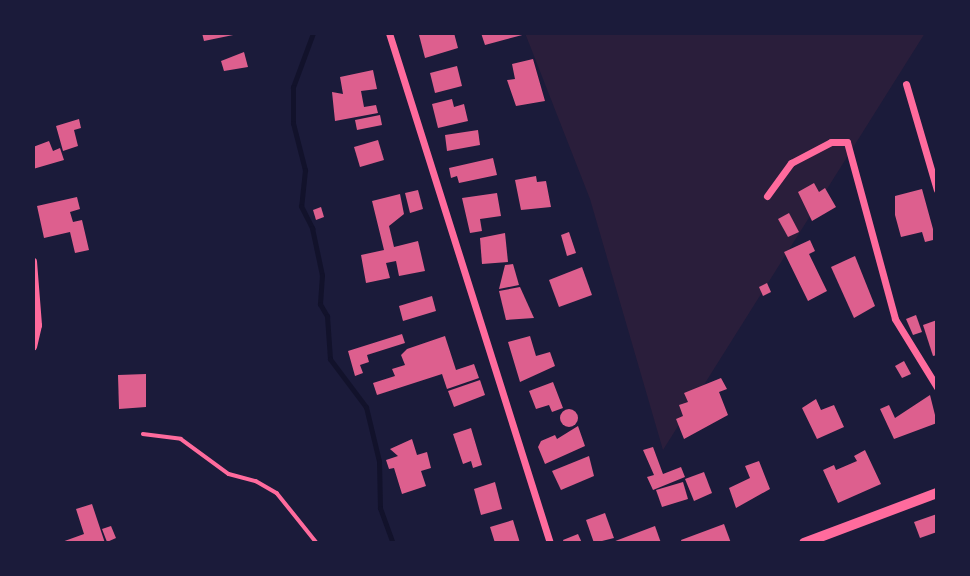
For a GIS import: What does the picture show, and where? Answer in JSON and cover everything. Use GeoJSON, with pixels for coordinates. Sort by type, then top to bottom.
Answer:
{"type":"FeatureCollection","features":[{"type":"Feature","properties":{"kind":"main road"},"geometry":{"type":"LineString","coordinates":[[804,543],[937,493]]}},
{"type":"Feature","properties":{"kind":"street"},"geometry":{"type":"LineString","coordinates":[[389,33],[550,543]]}},
{"type":"Feature","properties":{"kind":"street"},"geometry":{"type":"LineString","coordinates":[[906,84],[937,190]]}},
{"type":"Feature","properties":{"kind":"street"},"geometry":{"type":"LineString","coordinates":[[767,196],[791,163],[831,142],[847,142],[895,318],[937,387]]}},
{"type":"Feature","properties":{"kind":"street"},"geometry":{"type":"LineString","coordinates":[[33,261],[38,325],[33,346]]}},
{"type":"Feature","properties":{"kind":"lane"},"geometry":{"type":"LineString","coordinates":[[143,434],[181,439],[229,474],[256,481],[277,493],[317,543]]}},
{"type":"Feature","properties":{"kind":"shaded area"},"geometry":{"type":"Polygon","coordinates":[[[525,33],[925,33],[663,450],[590,199],[525,33]]]}},
{"type":"Feature","properties":{"kind":"building"},"geometry":{"type":"Polygon","coordinates":[[[202,33],[238,33],[238,34],[204,41],[202,33]]]}},
{"type":"Feature","properties":{"kind":"building"},"geometry":{"type":"Polygon","coordinates":[[[454,33],[458,48],[425,58],[419,35],[454,33]]]}},
{"type":"Feature","properties":{"kind":"building"},"geometry":{"type":"Polygon","coordinates":[[[481,33],[526,33],[526,34],[485,45],[481,33]]]}},
{"type":"Feature","properties":{"kind":"building"},"geometry":{"type":"Polygon","coordinates":[[[244,52],[248,67],[224,71],[221,61],[244,52]]]}},
{"type":"Feature","properties":{"kind":"building"},"geometry":{"type":"Polygon","coordinates":[[[533,59],[545,101],[516,106],[507,80],[515,79],[512,64],[533,59]]]}},
{"type":"Feature","properties":{"kind":"building"},"geometry":{"type":"Polygon","coordinates":[[[457,66],[462,86],[435,93],[430,73],[457,66]]]}},
{"type":"Feature","properties":{"kind":"building"},"geometry":{"type":"Polygon","coordinates":[[[373,70],[377,89],[361,91],[364,107],[376,105],[378,113],[335,121],[332,92],[343,94],[340,77],[373,70]]]}},
{"type":"Feature","properties":{"kind":"building"},"geometry":{"type":"Polygon","coordinates":[[[452,99],[454,107],[464,104],[468,121],[438,128],[432,104],[452,99]]]}},
{"type":"Feature","properties":{"kind":"building"},"geometry":{"type":"Polygon","coordinates":[[[380,115],[382,125],[357,130],[355,120],[380,115]]]}},
{"type":"Feature","properties":{"kind":"building"},"geometry":{"type":"Polygon","coordinates":[[[79,119],[81,128],[74,130],[78,146],[63,151],[56,126],[79,119]]]}},
{"type":"Feature","properties":{"kind":"building"},"geometry":{"type":"Polygon","coordinates":[[[478,130],[480,145],[447,151],[445,135],[478,130]]]}},
{"type":"Feature","properties":{"kind":"building"},"geometry":{"type":"Polygon","coordinates":[[[378,140],[384,160],[360,167],[354,147],[378,140]]]}},
{"type":"Feature","properties":{"kind":"building"},"geometry":{"type":"Polygon","coordinates":[[[49,141],[53,151],[60,148],[64,160],[33,169],[33,147],[49,141]]]}},
{"type":"Feature","properties":{"kind":"building"},"geometry":{"type":"Polygon","coordinates":[[[493,158],[497,175],[459,183],[457,176],[451,178],[449,168],[493,158]]]}},
{"type":"Feature","properties":{"kind":"building"},"geometry":{"type":"Polygon","coordinates":[[[536,176],[537,182],[546,181],[551,207],[521,210],[515,180],[536,176]]]}},
{"type":"Feature","properties":{"kind":"building"},"geometry":{"type":"Polygon","coordinates":[[[814,183],[819,192],[825,188],[836,207],[812,221],[798,192],[814,183]]]}},
{"type":"Feature","properties":{"kind":"building"},"geometry":{"type":"Polygon","coordinates":[[[922,189],[933,229],[933,240],[925,242],[922,232],[901,237],[895,215],[895,196],[922,189]]]}},
{"type":"Feature","properties":{"kind":"building"},"geometry":{"type":"Polygon","coordinates":[[[418,190],[423,209],[410,213],[405,193],[418,190]]]}},
{"type":"Feature","properties":{"kind":"building"},"geometry":{"type":"Polygon","coordinates":[[[497,193],[501,216],[480,219],[482,231],[470,233],[462,198],[497,193]]]}},
{"type":"Feature","properties":{"kind":"building"},"geometry":{"type":"Polygon","coordinates":[[[400,194],[404,214],[389,226],[394,247],[418,241],[425,271],[399,276],[396,261],[386,263],[390,278],[366,283],[361,255],[384,250],[372,201],[400,194]]]}},
{"type":"Feature","properties":{"kind":"building"},"geometry":{"type":"Polygon","coordinates":[[[77,197],[80,209],[70,212],[73,222],[82,220],[89,250],[75,253],[70,232],[44,238],[37,206],[77,197]]]}},
{"type":"Feature","properties":{"kind":"building"},"geometry":{"type":"Polygon","coordinates":[[[321,207],[324,217],[316,220],[313,210],[321,207]]]}},
{"type":"Feature","properties":{"kind":"building"},"geometry":{"type":"Polygon","coordinates":[[[789,213],[799,232],[788,237],[778,219],[789,213]]]}},
{"type":"Feature","properties":{"kind":"building"},"geometry":{"type":"Polygon","coordinates":[[[569,232],[576,253],[567,256],[561,235],[569,232]]]}},
{"type":"Feature","properties":{"kind":"building"},"geometry":{"type":"Polygon","coordinates":[[[505,233],[508,262],[482,264],[480,238],[505,233]]]}},
{"type":"Feature","properties":{"kind":"building"},"geometry":{"type":"Polygon","coordinates":[[[810,240],[815,251],[809,254],[827,291],[808,301],[784,252],[810,240]]]}},
{"type":"Feature","properties":{"kind":"building"},"geometry":{"type":"Polygon","coordinates":[[[855,256],[875,306],[854,318],[831,267],[855,256]]]}},
{"type":"Feature","properties":{"kind":"building"},"geometry":{"type":"Polygon","coordinates":[[[513,264],[519,285],[499,289],[505,265],[513,264]]]}},
{"type":"Feature","properties":{"kind":"building"},"geometry":{"type":"Polygon","coordinates":[[[582,267],[592,295],[559,307],[549,280],[582,267]]]}},
{"type":"Feature","properties":{"kind":"building"},"geometry":{"type":"Polygon","coordinates":[[[767,283],[771,292],[763,296],[759,287],[767,283]]]}},
{"type":"Feature","properties":{"kind":"building"},"geometry":{"type":"Polygon","coordinates":[[[520,287],[534,318],[506,320],[499,291],[520,287]]]}},
{"type":"Feature","properties":{"kind":"building"},"geometry":{"type":"Polygon","coordinates":[[[432,296],[436,311],[403,321],[399,306],[432,296]]]}},
{"type":"Feature","properties":{"kind":"building"},"geometry":{"type":"Polygon","coordinates":[[[916,315],[922,332],[913,335],[906,319],[916,315]]]}},
{"type":"Feature","properties":{"kind":"building"},"geometry":{"type":"Polygon","coordinates":[[[937,320],[937,355],[933,356],[923,325],[937,320]]]}},
{"type":"Feature","properties":{"kind":"building"},"geometry":{"type":"Polygon","coordinates":[[[402,334],[405,343],[367,355],[369,362],[360,365],[363,373],[355,376],[348,351],[402,334]]]}},
{"type":"Feature","properties":{"kind":"building"},"geometry":{"type":"Polygon","coordinates":[[[445,336],[456,370],[474,364],[479,378],[447,389],[442,374],[377,395],[373,383],[395,376],[392,369],[405,365],[401,355],[407,349],[445,336]]]}},
{"type":"Feature","properties":{"kind":"building"},"geometry":{"type":"Polygon","coordinates":[[[530,336],[536,356],[550,352],[555,366],[520,382],[508,342],[530,336]]]}},
{"type":"Feature","properties":{"kind":"building"},"geometry":{"type":"Polygon","coordinates":[[[904,361],[911,374],[902,378],[895,366],[904,361]]]}},
{"type":"Feature","properties":{"kind":"building"},"geometry":{"type":"Polygon","coordinates":[[[146,374],[146,407],[119,409],[118,375],[146,374]]]}},
{"type":"Feature","properties":{"kind":"building"},"geometry":{"type":"Polygon","coordinates":[[[721,378],[727,389],[719,392],[728,415],[684,439],[676,419],[683,416],[679,405],[688,402],[684,393],[721,378]]]}},
{"type":"Feature","properties":{"kind":"building"},"geometry":{"type":"Polygon","coordinates":[[[480,380],[485,395],[454,407],[448,391],[480,380]]]}},
{"type":"Feature","properties":{"kind":"building"},"geometry":{"type":"Polygon","coordinates":[[[553,382],[563,408],[552,412],[549,405],[536,409],[529,391],[553,382]]]}},
{"type":"Feature","properties":{"kind":"building"},"geometry":{"type":"Polygon","coordinates":[[[930,395],[937,423],[894,439],[880,409],[889,405],[895,418],[930,395]]]}},
{"type":"Feature","properties":{"kind":"building"},"geometry":{"type":"Polygon","coordinates":[[[816,399],[821,410],[834,405],[844,427],[817,439],[802,408],[816,399]]]}},
{"type":"Feature","properties":{"kind":"building"},"geometry":{"type":"Polygon","coordinates":[[[569,409],[575,412],[578,418],[575,424],[569,427],[563,424],[560,418],[563,412],[569,409]]]}},
{"type":"Feature","properties":{"kind":"building"},"geometry":{"type":"Polygon","coordinates":[[[578,426],[585,446],[545,464],[538,447],[541,441],[555,435],[557,439],[578,426]]]}},
{"type":"Feature","properties":{"kind":"building"},"geometry":{"type":"Polygon","coordinates":[[[471,428],[482,465],[473,468],[471,461],[463,464],[453,434],[471,428]]]}},
{"type":"Feature","properties":{"kind":"building"},"geometry":{"type":"Polygon","coordinates":[[[412,439],[417,455],[427,452],[431,468],[421,471],[426,486],[402,494],[394,468],[389,469],[386,460],[398,456],[390,449],[412,439]]]}},
{"type":"Feature","properties":{"kind":"building"},"geometry":{"type":"Polygon","coordinates":[[[653,447],[663,474],[681,467],[685,477],[653,490],[647,477],[654,475],[643,450],[653,447]]]}},
{"type":"Feature","properties":{"kind":"building"},"geometry":{"type":"Polygon","coordinates":[[[865,450],[881,484],[838,503],[823,470],[834,465],[836,470],[857,461],[854,456],[865,450]]]}},
{"type":"Feature","properties":{"kind":"building"},"geometry":{"type":"Polygon","coordinates":[[[589,456],[594,476],[561,490],[552,471],[589,456]]]}},
{"type":"Feature","properties":{"kind":"building"},"geometry":{"type":"Polygon","coordinates":[[[759,461],[770,489],[736,508],[729,488],[750,478],[745,466],[759,461]]]}},
{"type":"Feature","properties":{"kind":"building"},"geometry":{"type":"Polygon","coordinates":[[[704,472],[712,493],[694,501],[685,479],[704,472]]]}},
{"type":"Feature","properties":{"kind":"building"},"geometry":{"type":"Polygon","coordinates":[[[495,482],[502,509],[481,515],[474,489],[495,482]]]}},
{"type":"Feature","properties":{"kind":"building"},"geometry":{"type":"Polygon","coordinates":[[[683,482],[688,499],[662,507],[656,490],[683,482]]]}},
{"type":"Feature","properties":{"kind":"building"},"geometry":{"type":"Polygon","coordinates":[[[92,504],[105,543],[59,543],[84,534],[76,509],[92,504]]]}},
{"type":"Feature","properties":{"kind":"building"},"geometry":{"type":"Polygon","coordinates":[[[605,513],[614,538],[594,543],[586,520],[605,513]]]}},
{"type":"Feature","properties":{"kind":"building"},"geometry":{"type":"Polygon","coordinates":[[[937,514],[937,532],[920,538],[914,522],[937,514]]]}},
{"type":"Feature","properties":{"kind":"building"},"geometry":{"type":"Polygon","coordinates":[[[513,520],[520,543],[495,543],[490,527],[513,520]]]}},
{"type":"Feature","properties":{"kind":"building"},"geometry":{"type":"Polygon","coordinates":[[[724,524],[731,543],[682,543],[681,540],[724,524]]]}},
{"type":"Feature","properties":{"kind":"building"},"geometry":{"type":"Polygon","coordinates":[[[111,526],[116,538],[107,542],[102,529],[111,526]]]}},
{"type":"Feature","properties":{"kind":"building"},"geometry":{"type":"Polygon","coordinates":[[[655,526],[661,543],[610,543],[655,526]]]}},
{"type":"Feature","properties":{"kind":"building"},"geometry":{"type":"Polygon","coordinates":[[[578,534],[582,543],[564,543],[563,540],[578,534]]]}},
{"type":"Feature","properties":{"kind":"waterway"},"geometry":{"type":"LineString","coordinates":[[313,33],[293,87],[293,123],[305,170],[301,206],[312,228],[322,275],[320,304],[327,316],[330,359],[366,407],[379,461],[380,508],[393,543]]}}]}
